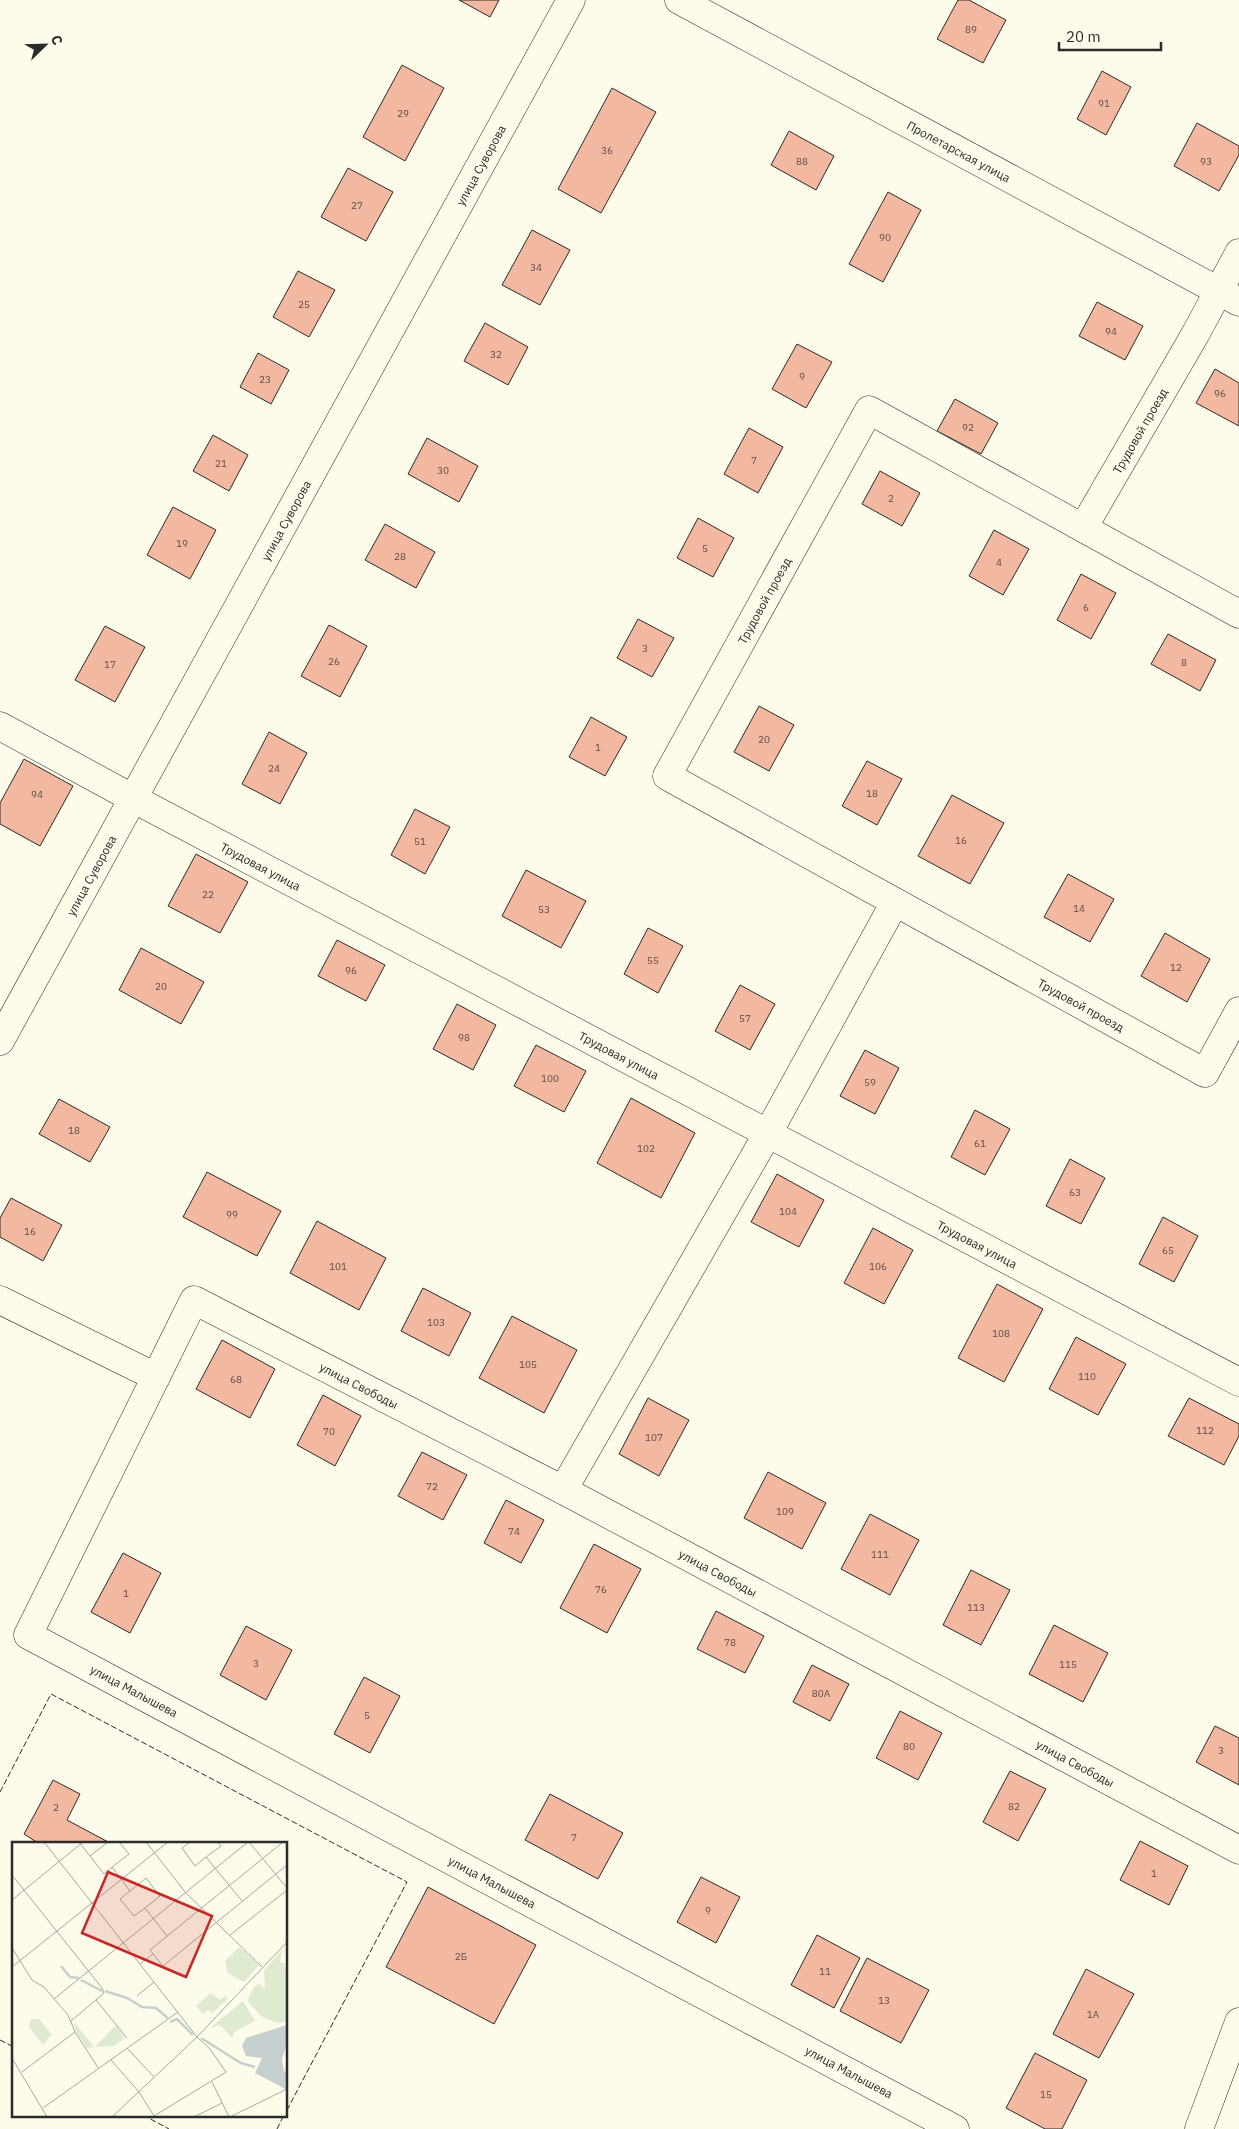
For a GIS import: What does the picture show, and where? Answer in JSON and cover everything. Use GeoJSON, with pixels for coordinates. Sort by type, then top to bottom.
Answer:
{"type":"FeatureCollection","features":[{"type":"Feature","properties":{"kind":"street","name":"улица Суворова"},"geometry":{"type":"LineString","coordinates":[[0,1041],[571,0]]}},
{"type":"Feature","properties":{"kind":"street","name":"Пролетарская улица"},"geometry":{"type":"LineString","coordinates":[[679,0],[1229,296]]}},
{"type":"Feature","properties":{"kind":"street","name":"Трудовой проезд"},"geometry":{"type":"LineString","coordinates":[[1083,528],[1196,333],[1229,296],[1239,253]]}},
{"type":"Feature","properties":{"kind":"street","name":"Трудовой проезд"},"geometry":{"type":"LineString","coordinates":[[1239,614],[869,410],[668,776],[1205,1073],[1239,1011]]}},
{"type":"Feature","properties":{"kind":"street","name":"Трудовая улица"},"geometry":{"type":"LineString","coordinates":[[0,726],[1239,1382]]}},
{"type":"Feature","properties":{"kind":"street"},"geometry":{"type":"LineString","coordinates":[[563,1490],[768,1133],[896,902]]}},
{"type":"Feature","properties":{"kind":"street"},"geometry":{"type":"LineString","coordinates":[[0,1300],[156,1377]]}},
{"type":"Feature","properties":{"kind":"street","name":"улица Свободы"},"geometry":{"type":"LineString","coordinates":[[156,1377],[194,1300],[563,1490],[1239,1850]]}},
{"type":"Feature","properties":{"kind":"street","name":"улица Малышева"},"geometry":{"type":"LineString","coordinates":[[156,1377],[28,1635],[955,2129]]}},
{"type":"Feature","properties":{"kind":"street"},"geometry":{"type":"LineString","coordinates":[[1199,2129],[1239,2022]]}},
{"type":"Feature","properties":{"kind":"building"},"geometry":{"type":"Polygon","coordinates":[[[459,0],[499,0],[490,17],[459,0]]]}},
{"type":"Feature","properties":{"kind":"building"},"geometry":{"type":"Polygon","coordinates":[[[958,0],[969,0],[1006,20],[983,63],[937,39],[958,0]]]}},
{"type":"Feature","properties":{"kind":"building"},"geometry":{"type":"Polygon","coordinates":[[[402,65],[444,88],[405,161],[363,137],[402,65]]]}},
{"type":"Feature","properties":{"kind":"building"},"geometry":{"type":"Polygon","coordinates":[[[1102,71],[1131,87],[1106,135],[1077,119],[1102,71]]]}},
{"type":"Feature","properties":{"kind":"building"},"geometry":{"type":"Polygon","coordinates":[[[612,88],[656,112],[601,213],[558,189],[612,88]]]}},
{"type":"Feature","properties":{"kind":"building"},"geometry":{"type":"Polygon","coordinates":[[[1197,123],[1239,146],[1239,155],[1219,191],[1174,166],[1197,123]]]}},
{"type":"Feature","properties":{"kind":"building"},"geometry":{"type":"Polygon","coordinates":[[[789,131],[834,156],[816,190],[771,165],[789,131]]]}},
{"type":"Feature","properties":{"kind":"building"},"geometry":{"type":"Polygon","coordinates":[[[348,168],[393,192],[366,241],[321,217],[348,168]]]}},
{"type":"Feature","properties":{"kind":"building"},"geometry":{"type":"Polygon","coordinates":[[[888,192],[921,210],[883,282],[849,264],[888,192]]]}},
{"type":"Feature","properties":{"kind":"building"},"geometry":{"type":"Polygon","coordinates":[[[532,230],[570,250],[540,305],[502,285],[532,230]]]}},
{"type":"Feature","properties":{"kind":"building"},"geometry":{"type":"Polygon","coordinates":[[[298,271],[335,290],[309,337],[273,317],[298,271]]]}},
{"type":"Feature","properties":{"kind":"building"},"geometry":{"type":"Polygon","coordinates":[[[1097,302],[1143,326],[1125,360],[1079,336],[1097,302]]]}},
{"type":"Feature","properties":{"kind":"building"},"geometry":{"type":"Polygon","coordinates":[[[485,323],[528,347],[508,385],[464,361],[485,323]]]}},
{"type":"Feature","properties":{"kind":"building"},"geometry":{"type":"Polygon","coordinates":[[[797,344],[832,362],[806,408],[772,389],[797,344]]]}},
{"type":"Feature","properties":{"kind":"building"},"geometry":{"type":"Polygon","coordinates":[[[258,353],[289,370],[271,404],[240,387],[258,353]]]}},
{"type":"Feature","properties":{"kind":"building"},"geometry":{"type":"Polygon","coordinates":[[[1215,369],[1239,383],[1239,426],[1196,403],[1215,369]]]}},
{"type":"Feature","properties":{"kind":"building"},"geometry":{"type":"Polygon","coordinates":[[[955,399],[998,423],[981,454],[937,431],[955,399]]]}},
{"type":"Feature","properties":{"kind":"building"},"geometry":{"type":"Polygon","coordinates":[[[749,428],[783,447],[758,493],[724,474],[749,428]]]}},
{"type":"Feature","properties":{"kind":"building"},"geometry":{"type":"Polygon","coordinates":[[[213,435],[248,455],[229,491],[193,471],[213,435]]]}},
{"type":"Feature","properties":{"kind":"building"},"geometry":{"type":"Polygon","coordinates":[[[427,438],[478,466],[459,502],[408,474],[427,438]]]}},
{"type":"Feature","properties":{"kind":"building"},"geometry":{"type":"Polygon","coordinates":[[[880,471],[920,493],[902,526],[862,504],[880,471]]]}},
{"type":"Feature","properties":{"kind":"building"},"geometry":{"type":"Polygon","coordinates":[[[173,507],[216,530],[190,579],[147,555],[173,507]]]}},
{"type":"Feature","properties":{"kind":"building"},"geometry":{"type":"Polygon","coordinates":[[[698,518],[734,538],[713,577],[677,558],[698,518]]]}},
{"type":"Feature","properties":{"kind":"building"},"geometry":{"type":"Polygon","coordinates":[[[385,524],[435,552],[416,588],[365,560],[385,524]]]}},
{"type":"Feature","properties":{"kind":"building"},"geometry":{"type":"Polygon","coordinates":[[[994,530],[1029,549],[1003,595],[969,576],[994,530]]]}},
{"type":"Feature","properties":{"kind":"building"},"geometry":{"type":"Polygon","coordinates":[[[1081,574],[1116,593],[1091,639],[1057,620],[1081,574]]]}},
{"type":"Feature","properties":{"kind":"building"},"geometry":{"type":"Polygon","coordinates":[[[638,619],[674,638],[652,677],[617,658],[638,619]]]}},
{"type":"Feature","properties":{"kind":"building"},"geometry":{"type":"Polygon","coordinates":[[[329,625],[367,646],[340,697],[301,676],[329,625]]]}},
{"type":"Feature","properties":{"kind":"building"},"geometry":{"type":"Polygon","coordinates":[[[105,626],[145,647],[115,702],[75,680],[105,626]]]}},
{"type":"Feature","properties":{"kind":"building"},"geometry":{"type":"Polygon","coordinates":[[[1168,634],[1216,660],[1200,691],[1151,664],[1168,634]]]}},
{"type":"Feature","properties":{"kind":"building"},"geometry":{"type":"Polygon","coordinates":[[[759,706],[794,725],[769,771],[734,752],[759,706]]]}},
{"type":"Feature","properties":{"kind":"building"},"geometry":{"type":"Polygon","coordinates":[[[591,717],[627,737],[605,776],[569,757],[591,717]]]}},
{"type":"Feature","properties":{"kind":"building"},"geometry":{"type":"Polygon","coordinates":[[[269,732],[307,753],[280,804],[242,784],[269,732]]]}},
{"type":"Feature","properties":{"kind":"building"},"geometry":{"type":"Polygon","coordinates":[[[24,759],[73,786],[40,846],[0,824],[0,803],[24,759]]]}},
{"type":"Feature","properties":{"kind":"building"},"geometry":{"type":"Polygon","coordinates":[[[867,761],[902,779],[877,825],[842,806],[867,761]]]}},
{"type":"Feature","properties":{"kind":"building"},"geometry":{"type":"Polygon","coordinates":[[[952,795],[1004,823],[970,884],[918,856],[952,795]]]}},
{"type":"Feature","properties":{"kind":"building"},"geometry":{"type":"Polygon","coordinates":[[[415,809],[450,827],[425,874],[391,855],[415,809]]]}},
{"type":"Feature","properties":{"kind":"building"},"geometry":{"type":"Polygon","coordinates":[[[196,854],[248,882],[220,933],[168,906],[196,854]]]}},
{"type":"Feature","properties":{"kind":"building"},"geometry":{"type":"Polygon","coordinates":[[[526,870],[586,901],[561,948],[502,916],[526,870]]]}},
{"type":"Feature","properties":{"kind":"building"},"geometry":{"type":"Polygon","coordinates":[[[1068,874],[1114,899],[1090,942],[1044,917],[1068,874]]]}},
{"type":"Feature","properties":{"kind":"building"},"geometry":{"type":"Polygon","coordinates":[[[648,928],[683,946],[658,993],[624,974],[648,928]]]}},
{"type":"Feature","properties":{"kind":"building"},"geometry":{"type":"Polygon","coordinates":[[[1165,933],[1210,959],[1187,1002],[1141,976],[1165,933]]]}},
{"type":"Feature","properties":{"kind":"building"},"geometry":{"type":"Polygon","coordinates":[[[337,940],[385,965],[366,1001],[318,976],[337,940]]]}},
{"type":"Feature","properties":{"kind":"building"},"geometry":{"type":"Polygon","coordinates":[[[141,948],[204,982],[181,1024],[119,990],[141,948]]]}},
{"type":"Feature","properties":{"kind":"building"},"geometry":{"type":"Polygon","coordinates":[[[740,985],[775,1004],[750,1050],[715,1031],[740,985]]]}},
{"type":"Feature","properties":{"kind":"building"},"geometry":{"type":"Polygon","coordinates":[[[457,1004],[496,1025],[473,1070],[433,1049],[457,1004]]]}},
{"type":"Feature","properties":{"kind":"building"},"geometry":{"type":"Polygon","coordinates":[[[536,1045],[586,1071],[564,1112],[514,1086],[536,1045]]]}},
{"type":"Feature","properties":{"kind":"building"},"geometry":{"type":"Polygon","coordinates":[[[865,1050],[899,1068],[875,1114],[840,1096],[865,1050]]]}},
{"type":"Feature","properties":{"kind":"building"},"geometry":{"type":"Polygon","coordinates":[[[631,1098],[695,1133],[661,1198],[597,1163],[631,1098]]]}},
{"type":"Feature","properties":{"kind":"building"},"geometry":{"type":"Polygon","coordinates":[[[59,1099],[110,1127],[90,1162],[39,1134],[59,1099]]]}},
{"type":"Feature","properties":{"kind":"building"},"geometry":{"type":"Polygon","coordinates":[[[975,1110],[1010,1129],[985,1175],[951,1157],[975,1110]]]}},
{"type":"Feature","properties":{"kind":"building"},"geometry":{"type":"Polygon","coordinates":[[[1070,1159],[1105,1178],[1081,1224],[1046,1206],[1070,1159]]]}},
{"type":"Feature","properties":{"kind":"building"},"geometry":{"type":"Polygon","coordinates":[[[207,1172],[281,1211],[257,1256],[183,1217],[207,1172]]]}},
{"type":"Feature","properties":{"kind":"building"},"geometry":{"type":"Polygon","coordinates":[[[777,1174],[824,1200],[799,1247],[751,1222],[777,1174]]]}},
{"type":"Feature","properties":{"kind":"building"},"geometry":{"type":"Polygon","coordinates":[[[11,1198],[62,1225],[43,1261],[0,1237],[0,1218],[11,1198]]]}},
{"type":"Feature","properties":{"kind":"building"},"geometry":{"type":"Polygon","coordinates":[[[1163,1217],[1198,1236],[1174,1282],[1139,1264],[1163,1217]]]}},
{"type":"Feature","properties":{"kind":"building"},"geometry":{"type":"Polygon","coordinates":[[[317,1221],[386,1258],[359,1310],[290,1273],[317,1221]]]}},
{"type":"Feature","properties":{"kind":"building"},"geometry":{"type":"Polygon","coordinates":[[[873,1228],[913,1250],[884,1304],[844,1283],[873,1228]]]}},
{"type":"Feature","properties":{"kind":"building"},"geometry":{"type":"Polygon","coordinates":[[[997,1284],[1043,1309],[1004,1382],[958,1358],[997,1284]]]}},
{"type":"Feature","properties":{"kind":"building"},"geometry":{"type":"Polygon","coordinates":[[[423,1288],[471,1313],[449,1356],[401,1331],[423,1288]]]}},
{"type":"Feature","properties":{"kind":"building"},"geometry":{"type":"Polygon","coordinates":[[[512,1316],[577,1350],[544,1413],[479,1378],[512,1316]]]}},
{"type":"Feature","properties":{"kind":"building"},"geometry":{"type":"Polygon","coordinates":[[[1076,1337],[1126,1364],[1098,1415],[1049,1389],[1076,1337]]]}},
{"type":"Feature","properties":{"kind":"building"},"geometry":{"type":"Polygon","coordinates":[[[222,1340],[275,1369],[250,1418],[196,1389],[222,1340]]]}},
{"type":"Feature","properties":{"kind":"building"},"geometry":{"type":"Polygon","coordinates":[[[323,1395],[361,1416],[335,1466],[297,1445],[323,1395]]]}},
{"type":"Feature","properties":{"kind":"building"},"geometry":{"type":"Polygon","coordinates":[[[648,1398],[689,1420],[659,1476],[619,1454],[648,1398]]]}},
{"type":"Feature","properties":{"kind":"building"},"geometry":{"type":"Polygon","coordinates":[[[1189,1398],[1239,1424],[1239,1436],[1224,1465],[1168,1436],[1189,1398]]]}},
{"type":"Feature","properties":{"kind":"building"},"geometry":{"type":"Polygon","coordinates":[[[422,1452],[467,1475],[443,1520],[398,1496],[422,1452]]]}},
{"type":"Feature","properties":{"kind":"building"},"geometry":{"type":"Polygon","coordinates":[[[768,1472],[826,1503],[802,1549],[744,1518],[768,1472]]]}},
{"type":"Feature","properties":{"kind":"building"},"geometry":{"type":"Polygon","coordinates":[[[506,1500],[544,1520],[521,1563],[484,1543],[506,1500]]]}},
{"type":"Feature","properties":{"kind":"building"},"geometry":{"type":"Polygon","coordinates":[[[870,1514],[919,1540],[890,1595],[841,1569],[870,1514]]]}},
{"type":"Feature","properties":{"kind":"building"},"geometry":{"type":"Polygon","coordinates":[[[594,1544],[641,1569],[607,1633],[560,1608],[594,1544]]]}},
{"type":"Feature","properties":{"kind":"building"},"geometry":{"type":"Polygon","coordinates":[[[123,1553],[161,1573],[130,1633],[91,1612],[123,1553]]]}},
{"type":"Feature","properties":{"kind":"building"},"geometry":{"type":"Polygon","coordinates":[[[971,1570],[1010,1590],[981,1645],[943,1625],[971,1570]]]}},
{"type":"Feature","properties":{"kind":"building"},"geometry":{"type":"Polygon","coordinates":[[[716,1611],[764,1636],[745,1673],[697,1649],[716,1611]]]}},
{"type":"Feature","properties":{"kind":"building"},"geometry":{"type":"Polygon","coordinates":[[[1054,1625],[1108,1653],[1083,1702],[1029,1674],[1054,1625]]]}},
{"type":"Feature","properties":{"kind":"building"},"geometry":{"type":"Polygon","coordinates":[[[246,1626],[292,1650],[266,1700],[220,1675],[246,1626]]]}},
{"type":"Feature","properties":{"kind":"building"},"geometry":{"type":"Polygon","coordinates":[[[812,1665],[849,1684],[830,1721],[793,1702],[812,1665]]]}},
{"type":"Feature","properties":{"kind":"building"},"geometry":{"type":"Polygon","coordinates":[[[364,1677],[400,1696],[370,1753],[334,1734],[364,1677]]]}},
{"type":"Feature","properties":{"kind":"building"},"geometry":{"type":"Polygon","coordinates":[[[900,1711],[942,1733],[918,1780],[876,1758],[900,1711]]]}},
{"type":"Feature","properties":{"kind":"building"},"geometry":{"type":"Polygon","coordinates":[[[1215,1726],[1239,1738],[1239,1785],[1196,1762],[1215,1726]]]}},
{"type":"Feature","properties":{"kind":"building"},"geometry":{"type":"Polygon","coordinates":[[[1010,1771],[1046,1789],[1018,1841],[983,1822],[1010,1771]]]}},
{"type":"Feature","properties":{"kind":"building"},"geometry":{"type":"Polygon","coordinates":[[[53,1780],[80,1794],[67,1820],[108,1842],[36,1842],[24,1834],[53,1780]]]}},
{"type":"Feature","properties":{"kind":"building"},"geometry":{"type":"Polygon","coordinates":[[[550,1794],[623,1833],[598,1879],[525,1840],[550,1794]]]}},
{"type":"Feature","properties":{"kind":"building"},"geometry":{"type":"Polygon","coordinates":[[[1140,1841],[1188,1866],[1169,1905],[1120,1880],[1140,1841]]]}},
{"type":"Feature","properties":{"kind":"building"},"geometry":{"type":"Polygon","coordinates":[[[701,1877],[740,1897],[716,1943],[677,1922],[701,1877]]]}},
{"type":"Feature","properties":{"kind":"building"},"geometry":{"type":"Polygon","coordinates":[[[428,1887],[536,1945],[494,2024],[386,1967],[428,1887]]]}},
{"type":"Feature","properties":{"kind":"building"},"geometry":{"type":"Polygon","coordinates":[[[817,1935],[860,1958],[834,2008],[791,1985],[817,1935]]]}},
{"type":"Feature","properties":{"kind":"building"},"geometry":{"type":"Polygon","coordinates":[[[867,1958],[929,1990],[901,2043],[840,2011],[867,1958]]]}},
{"type":"Feature","properties":{"kind":"building"},"geometry":{"type":"Polygon","coordinates":[[[1086,1969],[1134,1994],[1099,2058],[1053,2034],[1086,1969]]]}},
{"type":"Feature","properties":{"kind":"building"},"geometry":{"type":"Polygon","coordinates":[[[1035,2053],[1087,2080],[1062,2129],[1045,2129],[1006,2108],[1035,2053]]]}},
{"type":"Feature","properties":{"kind":"fence"},"geometry":{"type":"LineString","coordinates":[[0,1792],[51,1694],[407,1882],[288,2108]]}},
{"type":"Feature","properties":{"kind":"fence"},"geometry":{"type":"LineString","coordinates":[[0,2040],[12,2046]]}},
{"type":"Feature","properties":{"kind":"fence"},"geometry":{"type":"LineString","coordinates":[[145,2116],[169,2129]]}},
{"type":"Feature","properties":{"kind":"fence"},"geometry":{"type":"LineString","coordinates":[[277,2129],[284,2116]]}}]}
